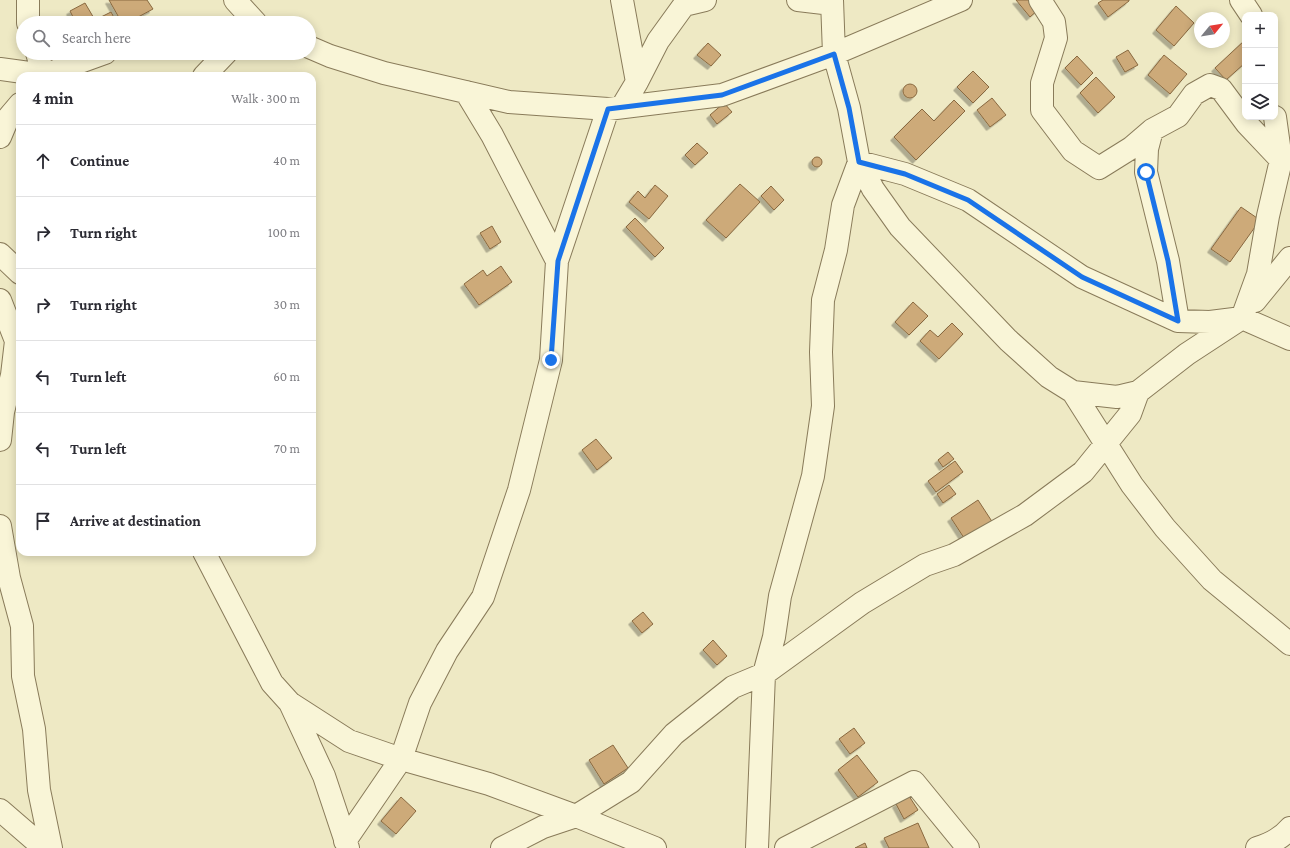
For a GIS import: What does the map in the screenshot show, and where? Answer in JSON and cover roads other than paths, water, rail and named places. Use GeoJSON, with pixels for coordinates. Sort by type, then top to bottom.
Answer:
{"type":"FeatureCollection","features":[{"type":"Feature","properties":{"kind":"street"},"geometry":{"type":"LineString","coordinates":[[28,0],[28,16]]}},
{"type":"Feature","properties":{"kind":"street"},"geometry":{"type":"LineString","coordinates":[[235,0],[250,16]]}},
{"type":"Feature","properties":{"kind":"street"},"geometry":{"type":"LineString","coordinates":[[622,0],[637,82]]}},
{"type":"Feature","properties":{"kind":"street"},"geometry":{"type":"LineString","coordinates":[[346,844],[401,760],[420,703],[448,651],[483,597],[519,490],[551,360],[558,261],[615,108],[637,82],[658,40],[685,3],[705,0]]}},
{"type":"Feature","properties":{"kind":"street"},"geometry":{"type":"LineString","coordinates":[[798,0],[832,2],[834,54],[849,108],[859,162],[873,189],[900,227],[1008,340],[1049,377],[1073,392],[1132,485],[1166,528],[1212,580],[1290,644]]}},
{"type":"Feature","properties":{"kind":"street"},"geometry":{"type":"LineString","coordinates":[[316,50],[384,73],[509,102],[615,108],[722,95],[834,54],[961,0]]}},
{"type":"Feature","properties":{"kind":"street"},"geometry":{"type":"LineString","coordinates":[[1040,0],[1054,22],[1056,38],[1042,83],[1042,110],[1073,151],[1099,168],[1131,148],[1152,130],[1178,116],[1194,94],[1210,85],[1221,89],[1247,124],[1286,166]]}},
{"type":"Feature","properties":{"kind":"street"},"geometry":{"type":"LineString","coordinates":[[1241,0],[1249,12]]}},
{"type":"Feature","properties":{"kind":"street"},"geometry":{"type":"LineString","coordinates":[[39,60],[43,72]]}},
{"type":"Feature","properties":{"kind":"street"},"geometry":{"type":"LineString","coordinates":[[55,72],[86,60]]}},
{"type":"Feature","properties":{"kind":"street"},"geometry":{"type":"LineString","coordinates":[[208,72],[219,60]]}},
{"type":"Feature","properties":{"kind":"street"},"geometry":{"type":"LineString","coordinates":[[0,69],[19,72]]}},
{"type":"Feature","properties":{"kind":"street"},"geometry":{"type":"LineString","coordinates":[[466,92],[492,135],[558,261]]}},
{"type":"Feature","properties":{"kind":"street"},"geometry":{"type":"LineString","coordinates":[[0,138],[8,118],[16,109]]}},
{"type":"Feature","properties":{"kind":"street"},"geometry":{"type":"LineString","coordinates":[[1242,318],[1258,274],[1268,216],[1286,166],[1276,120]]}},
{"type":"Feature","properties":{"kind":"street"},"geometry":{"type":"LineString","coordinates":[[1152,130],[1147,149],[1146,172],[1168,261],[1178,321]]}},
{"type":"Feature","properties":{"kind":"street"},"geometry":{"type":"LineString","coordinates":[[859,162],[905,174],[968,200],[1082,277],[1178,321],[1210,322],[1242,318],[1290,339]]}},
{"type":"Feature","properties":{"kind":"street"},"geometry":{"type":"LineString","coordinates":[[757,848],[764,674],[774,637],[780,596],[813,476],[823,406],[821,352],[822,300],[836,250],[843,205],[859,162]]}},
{"type":"Feature","properties":{"kind":"street"},"geometry":{"type":"LineString","coordinates":[[0,254],[16,269]]}},
{"type":"Feature","properties":{"kind":"street"},"geometry":{"type":"LineString","coordinates":[[1073,392],[1117,397],[1138,392],[1187,354],[1242,318],[1290,258]]}},
{"type":"Feature","properties":{"kind":"street"},"geometry":{"type":"LineString","coordinates":[[0,300],[16,341],[12,375],[3,412],[0,440]]}},
{"type":"Feature","properties":{"kind":"street"},"geometry":{"type":"LineString","coordinates":[[502,848],[543,827],[576,816],[631,782],[674,734],[733,687],[764,674],[862,603],[925,565],[954,555],[1025,515],[1083,472],[1130,414],[1138,392]]}},
{"type":"Feature","properties":{"kind":"street"},"geometry":{"type":"LineString","coordinates":[[0,526],[9,578],[22,626],[23,676],[34,729],[39,790],[51,848]]}},
{"type":"Feature","properties":{"kind":"street"},"geometry":{"type":"LineString","coordinates":[[206,556],[272,683],[290,703],[350,741],[401,760],[489,784],[576,816],[655,848]]}},
{"type":"Feature","properties":{"kind":"street"},"geometry":{"type":"LineString","coordinates":[[290,703],[324,776],[346,844]]}},
{"type":"Feature","properties":{"kind":"street"},"geometry":{"type":"LineString","coordinates":[[786,848],[914,782],[968,848]]}},
{"type":"Feature","properties":{"kind":"street"},"geometry":{"type":"LineString","coordinates":[[0,810],[44,848]]}},
{"type":"Feature","properties":{"kind":"street"},"geometry":{"type":"LineString","coordinates":[[1257,848],[1272,843],[1286,834],[1290,828]]}}]}
